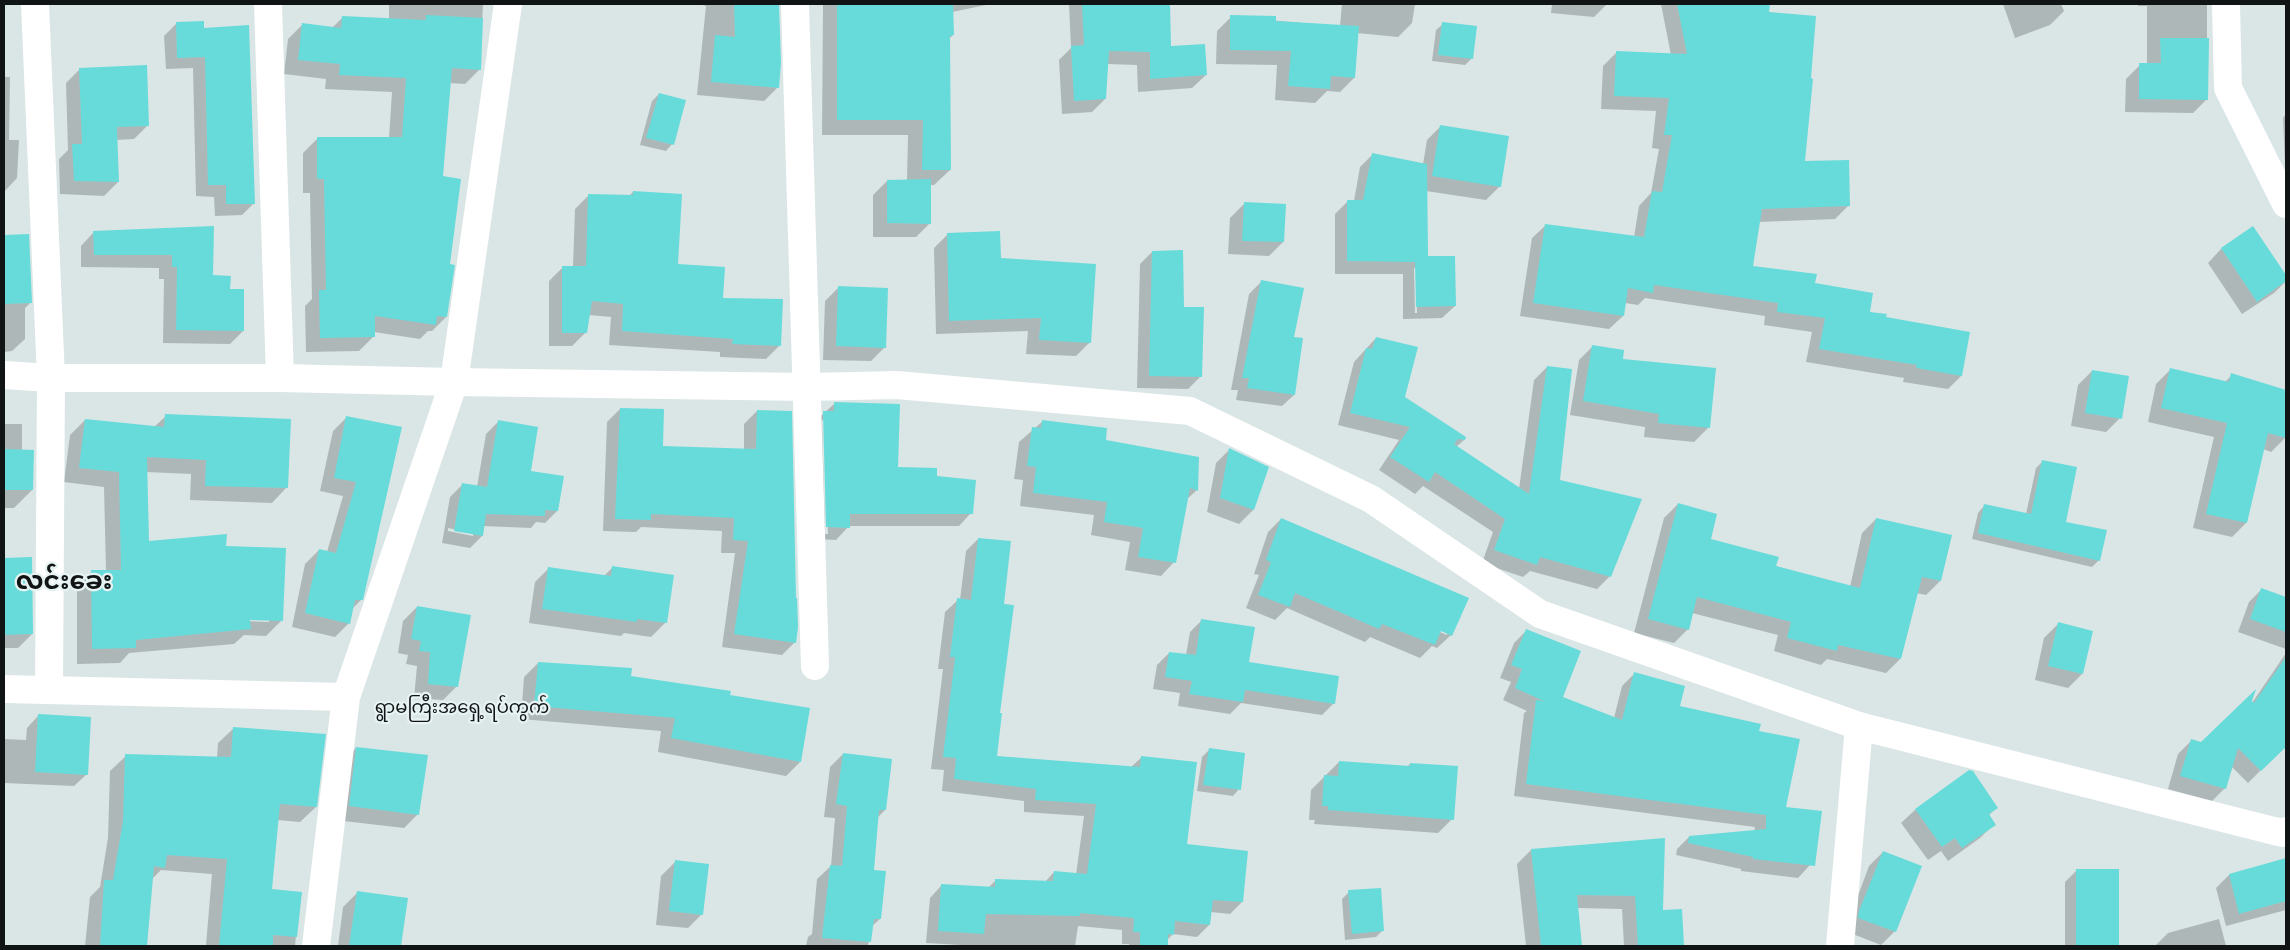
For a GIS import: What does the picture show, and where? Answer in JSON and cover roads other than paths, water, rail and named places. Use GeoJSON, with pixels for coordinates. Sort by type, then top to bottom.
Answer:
{"type":"FeatureCollection","features":[{"type":"Feature","properties":{"kind":"street"},"geometry":{"type":"LineString","coordinates":[[35,4],[51,378],[49,689]]}},
{"type":"Feature","properties":{"kind":"street"},"geometry":{"type":"LineString","coordinates":[[268,4],[280,378]]}},
{"type":"Feature","properties":{"kind":"street"},"geometry":{"type":"LineString","coordinates":[[316,946],[346,697],[454,382],[508,4]]}},
{"type":"Feature","properties":{"kind":"street"},"geometry":{"type":"LineString","coordinates":[[795,4],[815,666]]}},
{"type":"Feature","properties":{"kind":"street"},"geometry":{"type":"LineString","coordinates":[[2226,4],[2228,88],[2286,204]]}},
{"type":"Feature","properties":{"kind":"street"},"geometry":{"type":"LineString","coordinates":[[4,375],[51,378],[280,378],[808,387],[897,385],[1190,411],[1371,499],[1540,614],[1859,726],[2285,830]]}},
{"type":"Feature","properties":{"kind":"street"},"geometry":{"type":"LineString","coordinates":[[4,690],[49,689],[346,697]]}},
{"type":"Feature","properties":{"kind":"street"},"geometry":{"type":"LineString","coordinates":[[1840,946],[1859,726]]}},
{"type":"Feature","properties":{"kind":"district","name":"လင်းခေး"},"geometry":{"type":"Point","coordinates":[64,581]}},
{"type":"Feature","properties":{"kind":"district","name":"ရွာမကြီးအရှေ့ရပ်ကွက်"},"geometry":{"type":"Point","coordinates":[462,707]}}]}
